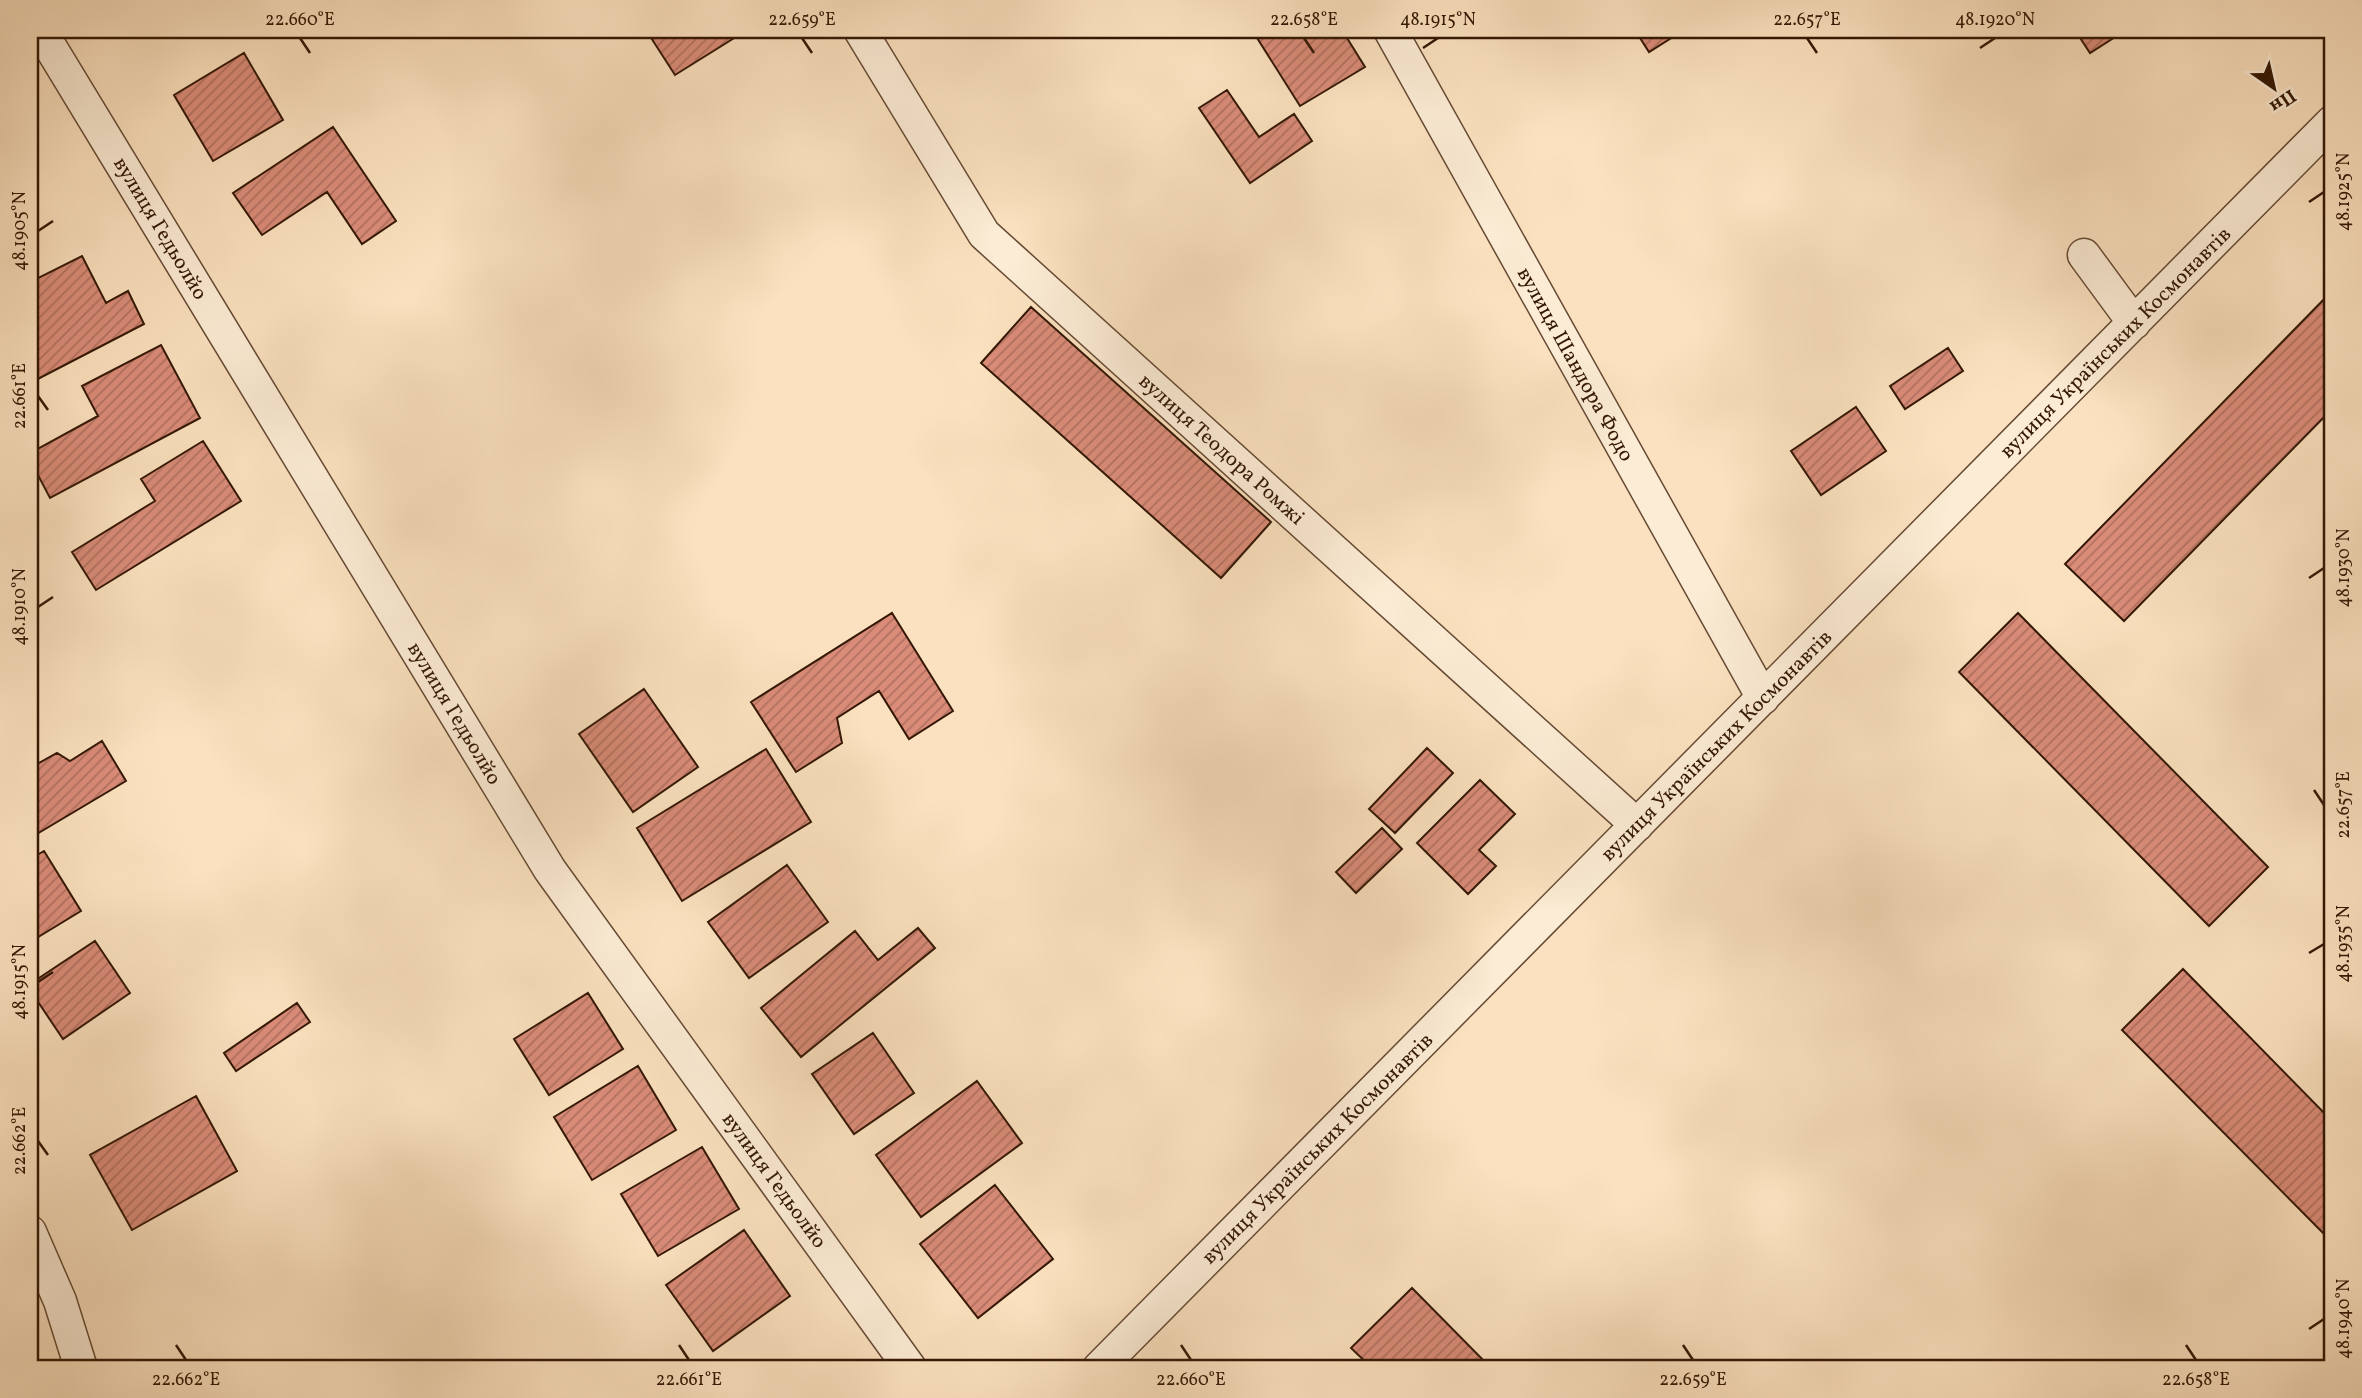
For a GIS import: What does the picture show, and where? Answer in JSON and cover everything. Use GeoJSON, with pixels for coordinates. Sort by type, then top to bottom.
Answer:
{"type":"FeatureCollection","features":[{"type":"Feature","properties":{"kind":"street","name":"вулиця Гедьолйо"},"geometry":{"type":"LineString","coordinates":[[40,30],[550,870],[911,1368]]}},
{"type":"Feature","properties":{"kind":"street","name":"вулиця Теодора Ромжі"},"geometry":{"type":"LineString","coordinates":[[860,30],[984,234],[1637,825]]}},
{"type":"Feature","properties":{"kind":"street","name":"вулиця Шандора Фодо"},"geometry":{"type":"LineString","coordinates":[[1390,30],[1763,698]]}},
{"type":"Feature","properties":{"kind":"street","name":"вулиця Українських Космонавтів"},"geometry":{"type":"LineString","coordinates":[[1099,1368],[2332,122]]}},
{"type":"Feature","properties":{"kind":"street"},"geometry":{"type":"LineString","coordinates":[[2084,255],[2134,323]]}},
{"type":"Feature","properties":{"kind":"street"},"geometry":{"type":"LineString","coordinates":[[30,1232],[60,1301],[81,1368]]}},
{"type":"Feature","properties":{"kind":"building"},"geometry":{"type":"Polygon","coordinates":[[[646,30],[747,30],[675,75],[646,30]]]}},
{"type":"Feature","properties":{"kind":"building"},"geometry":{"type":"Polygon","coordinates":[[[1252,30],[1342,30],[1365,67],[1300,106],[1252,30]]]}},
{"type":"Feature","properties":{"kind":"building"},"geometry":{"type":"Polygon","coordinates":[[[1635,30],[1684,30],[1649,52],[1635,30]]]}},
{"type":"Feature","properties":{"kind":"building"},"geometry":{"type":"Polygon","coordinates":[[[2075,30],[2126,30],[2090,53],[2075,30]]]}},
{"type":"Feature","properties":{"kind":"building"},"geometry":{"type":"Polygon","coordinates":[[[244,53],[283,120],[213,161],[174,95],[244,53]]]}},
{"type":"Feature","properties":{"kind":"building"},"geometry":{"type":"Polygon","coordinates":[[[1227,90],[1259,137],[1294,114],[1312,141],[1250,183],[1199,108],[1227,90]]]}},
{"type":"Feature","properties":{"kind":"building"},"geometry":{"type":"Polygon","coordinates":[[[333,127],[396,221],[362,244],[327,192],[262,235],[233,193],[333,127]]]}},
{"type":"Feature","properties":{"kind":"building"},"geometry":{"type":"Polygon","coordinates":[[[82,256],[106,303],[128,291],[144,324],[30,383],[30,282],[82,256]]]}},
{"type":"Feature","properties":{"kind":"building"},"geometry":{"type":"Polygon","coordinates":[[[2332,291],[2332,409],[2124,621],[2065,564],[2332,291]]]}},
{"type":"Feature","properties":{"kind":"building"},"geometry":{"type":"Polygon","coordinates":[[[1031,307],[1271,522],[1221,578],[981,363],[1031,307]]]}},
{"type":"Feature","properties":{"kind":"building"},"geometry":{"type":"Polygon","coordinates":[[[161,345],[200,418],[50,498],[30,460],[30,453],[98,416],[82,386],[161,345]]]}},
{"type":"Feature","properties":{"kind":"building"},"geometry":{"type":"Polygon","coordinates":[[[1948,348],[1963,371],[1905,409],[1890,386],[1948,348]]]}},
{"type":"Feature","properties":{"kind":"building"},"geometry":{"type":"Polygon","coordinates":[[[1856,407],[1886,451],[1821,495],[1791,451],[1856,407]]]}},
{"type":"Feature","properties":{"kind":"building"},"geometry":{"type":"Polygon","coordinates":[[[203,441],[241,501],[96,590],[72,552],[155,501],[141,479],[203,441]]]}},
{"type":"Feature","properties":{"kind":"building"},"geometry":{"type":"Polygon","coordinates":[[[892,613],[953,711],[909,739],[879,691],[837,718],[842,743],[796,772],[751,702],[892,613]]]}},
{"type":"Feature","properties":{"kind":"building"},"geometry":{"type":"Polygon","coordinates":[[[2018,613],[2268,867],[2209,926],[1959,672],[2018,613]]]}},
{"type":"Feature","properties":{"kind":"building"},"geometry":{"type":"Polygon","coordinates":[[[644,689],[698,767],[633,812],[579,734],[644,689]]]}},
{"type":"Feature","properties":{"kind":"building"},"geometry":{"type":"Polygon","coordinates":[[[102,741],[126,781],[30,838],[30,768],[57,753],[70,761],[102,741]]]}},
{"type":"Feature","properties":{"kind":"building"},"geometry":{"type":"Polygon","coordinates":[[[1427,748],[1453,773],[1395,833],[1369,809],[1427,748]]]}},
{"type":"Feature","properties":{"kind":"building"},"geometry":{"type":"Polygon","coordinates":[[[766,749],[811,822],[682,901],[637,828],[766,749]]]}},
{"type":"Feature","properties":{"kind":"building"},"geometry":{"type":"Polygon","coordinates":[[[1480,780],[1515,814],[1479,850],[1496,866],[1468,894],[1417,843],[1480,780]]]}},
{"type":"Feature","properties":{"kind":"building"},"geometry":{"type":"Polygon","coordinates":[[[1382,828],[1402,849],[1356,893],[1336,872],[1382,828]]]}},
{"type":"Feature","properties":{"kind":"building"},"geometry":{"type":"Polygon","coordinates":[[[44,851],[81,911],[30,942],[30,859],[44,851]]]}},
{"type":"Feature","properties":{"kind":"building"},"geometry":{"type":"Polygon","coordinates":[[[787,865],[828,922],[749,978],[708,922],[787,865]]]}},
{"type":"Feature","properties":{"kind":"building"},"geometry":{"type":"Polygon","coordinates":[[[918,928],[935,948],[801,1057],[761,1008],[855,931],[878,960],[918,928]]]}},
{"type":"Feature","properties":{"kind":"building"},"geometry":{"type":"Polygon","coordinates":[[[95,941],[130,993],[63,1039],[30,990],[30,984],[95,941]]]}},
{"type":"Feature","properties":{"kind":"building"},"geometry":{"type":"Polygon","coordinates":[[[2183,969],[2332,1121],[2332,1242],[2122,1030],[2183,969]]]}},
{"type":"Feature","properties":{"kind":"building"},"geometry":{"type":"Polygon","coordinates":[[[588,993],[623,1049],[549,1095],[514,1039],[588,993]]]}},
{"type":"Feature","properties":{"kind":"building"},"geometry":{"type":"Polygon","coordinates":[[[297,1003],[310,1022],[236,1071],[224,1053],[297,1003]]]}},
{"type":"Feature","properties":{"kind":"building"},"geometry":{"type":"Polygon","coordinates":[[[873,1033],[914,1093],[854,1134],[812,1074],[873,1033]]]}},
{"type":"Feature","properties":{"kind":"building"},"geometry":{"type":"Polygon","coordinates":[[[638,1066],[676,1130],[592,1180],[554,1117],[638,1066]]]}},
{"type":"Feature","properties":{"kind":"building"},"geometry":{"type":"Polygon","coordinates":[[[977,1081],[1022,1143],[921,1217],[876,1155],[977,1081]]]}},
{"type":"Feature","properties":{"kind":"building"},"geometry":{"type":"Polygon","coordinates":[[[196,1096],[237,1171],[132,1230],[90,1155],[196,1096]]]}},
{"type":"Feature","properties":{"kind":"building"},"geometry":{"type":"Polygon","coordinates":[[[702,1147],[739,1209],[658,1256],[621,1194],[702,1147]]]}},
{"type":"Feature","properties":{"kind":"building"},"geometry":{"type":"Polygon","coordinates":[[[995,1185],[1053,1259],[978,1318],[920,1244],[995,1185]]]}},
{"type":"Feature","properties":{"kind":"building"},"geometry":{"type":"Polygon","coordinates":[[[744,1230],[790,1296],[713,1351],[666,1285],[744,1230]]]}},
{"type":"Feature","properties":{"kind":"building"},"geometry":{"type":"Polygon","coordinates":[[[1412,1288],[1491,1368],[1372,1368],[1351,1348],[1412,1288]]]}}]}
